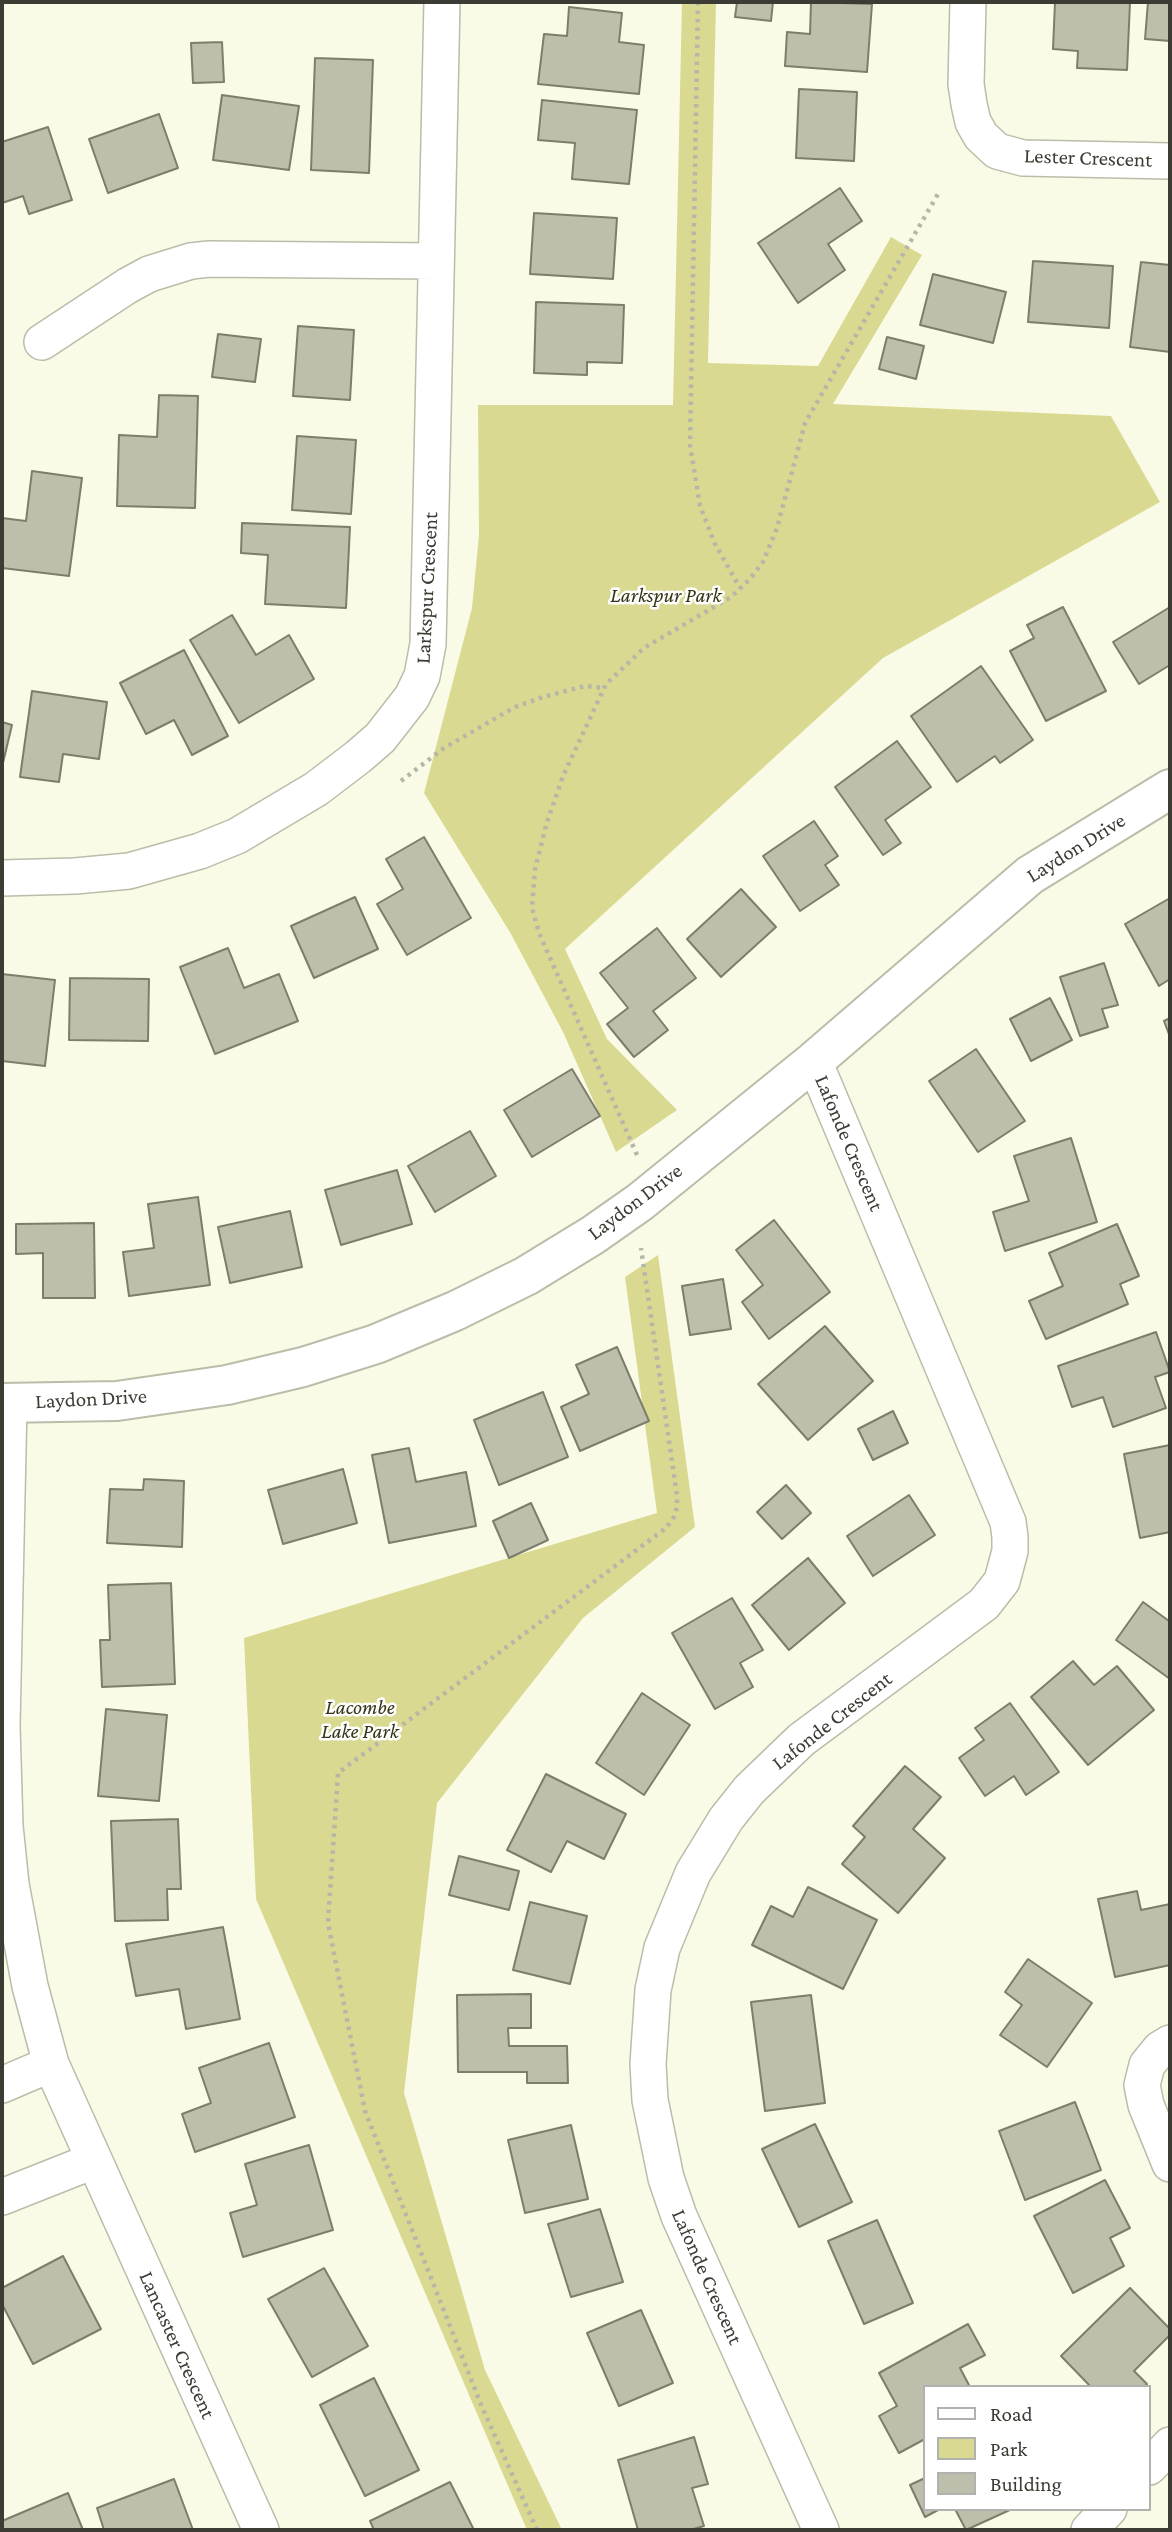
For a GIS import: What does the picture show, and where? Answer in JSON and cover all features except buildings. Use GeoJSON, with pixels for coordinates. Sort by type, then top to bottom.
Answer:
{"type":"FeatureCollection","features":[{"type":"Feature","properties":{"kind":"street","name":"Larkspur Crescent"},"geometry":{"type":"LineString","coordinates":[[2,878],[129,871],[212,846],[249,829],[316,789],[380,738],[400,715],[422,676],[428,644],[442,2]]}},
{"type":"Feature","properties":{"kind":"street","name":"Lester Crescent"},"geometry":{"type":"LineString","coordinates":[[968,2],[966,84],[969,104],[973,122],[981,136],[997,151],[1024,158],[1170,161]]}},
{"type":"Feature","properties":{"kind":"street"},"geometry":{"type":"LineString","coordinates":[[42,342],[149,274],[191,261],[436,261]]}},
{"type":"Feature","properties":{"kind":"street","name":"Laydon Drive"},"geometry":{"type":"LineString","coordinates":[[5,1403],[117,1401],[226,1385],[315,1364],[376,1344],[455,1311],[526,1276],[640,1202],[814,1061],[1030,875],[1170,789]]}},
{"type":"Feature","properties":{"kind":"street","name":"Lafonde Crescent"},"geometry":{"type":"LineString","coordinates":[[814,1061],[1008,1522],[1010,1536],[1010,1551],[1002,1581],[985,1604],[801,1740],[767,1772],[734,1810],[698,1864],[677,1909],[662,1948],[653,1990],[649,2052],[650,2100],[666,2178],[679,2216],[821,2530]]}},
{"type":"Feature","properties":{"kind":"street","name":"Lancaster Crescent"},"geometry":{"type":"LineString","coordinates":[[5,1403],[2,1726],[5,1826],[20,1940],[51,2064],[261,2530]]}},
{"type":"Feature","properties":{"kind":"street"},"geometry":{"type":"LineString","coordinates":[[1170,2043],[1160,2049],[1147,2065],[1142,2085],[1146,2105],[1170,2164]]}},
{"type":"Feature","properties":{"kind":"street"},"geometry":{"type":"LineString","coordinates":[[2,2085],[51,2064]]}},
{"type":"Feature","properties":{"kind":"street"},"geometry":{"type":"LineString","coordinates":[[2,2197],[93,2161]]}},
{"type":"Feature","properties":{"kind":"street"},"geometry":{"type":"LineString","coordinates":[[1151,2465],[1170,2445]]}},
{"type":"Feature","properties":{"kind":"street"},"geometry":{"type":"LineString","coordinates":[[1089,2530],[1107,2511]]}},
{"type":"Feature","properties":{"kind":"path"},"geometry":{"type":"LineString","coordinates":[[698,2],[690,445],[700,506],[715,544],[740,588]]}},
{"type":"Feature","properties":{"kind":"path"},"geometry":{"type":"LineString","coordinates":[[640,1163],[633,1142],[538,933],[532,908],[535,869],[547,822],[563,776],[605,688],[644,648],[731,597],[763,562],[777,528],[798,440],[805,423],[937,194]]}},
{"type":"Feature","properties":{"kind":"path"},"geometry":{"type":"LineString","coordinates":[[401,781],[443,748],[515,707],[585,686],[605,688]]}},
{"type":"Feature","properties":{"kind":"path"},"geometry":{"type":"LineString","coordinates":[[537,2530],[482,2407],[365,2111],[328,1923],[338,1773],[666,1528],[674,1517],[677,1496],[640,1240]]}},
{"type":"Feature","properties":{"kind":"green space","name":"Larkspur Park"},"geometry":{"type":"Polygon","coordinates":[[[682,2],[716,2],[708,363],[818,366],[891,237],[922,255],[833,404],[1111,416],[1160,502],[883,658],[565,949],[607,1039],[677,1110],[616,1152],[563,1032],[511,934],[424,793],[472,608],[479,535],[478,405],[673,405],[682,2]]]}},
{"type":"Feature","properties":{"kind":"green space","name":"Lacombe Lake Park"},"geometry":{"type":"Polygon","coordinates":[[[658,1255],[695,1527],[583,1618],[437,1803],[404,2093],[485,2370],[562,2530],[527,2530],[256,1899],[244,1638],[657,1513],[625,1277],[658,1255]]]}}]}
